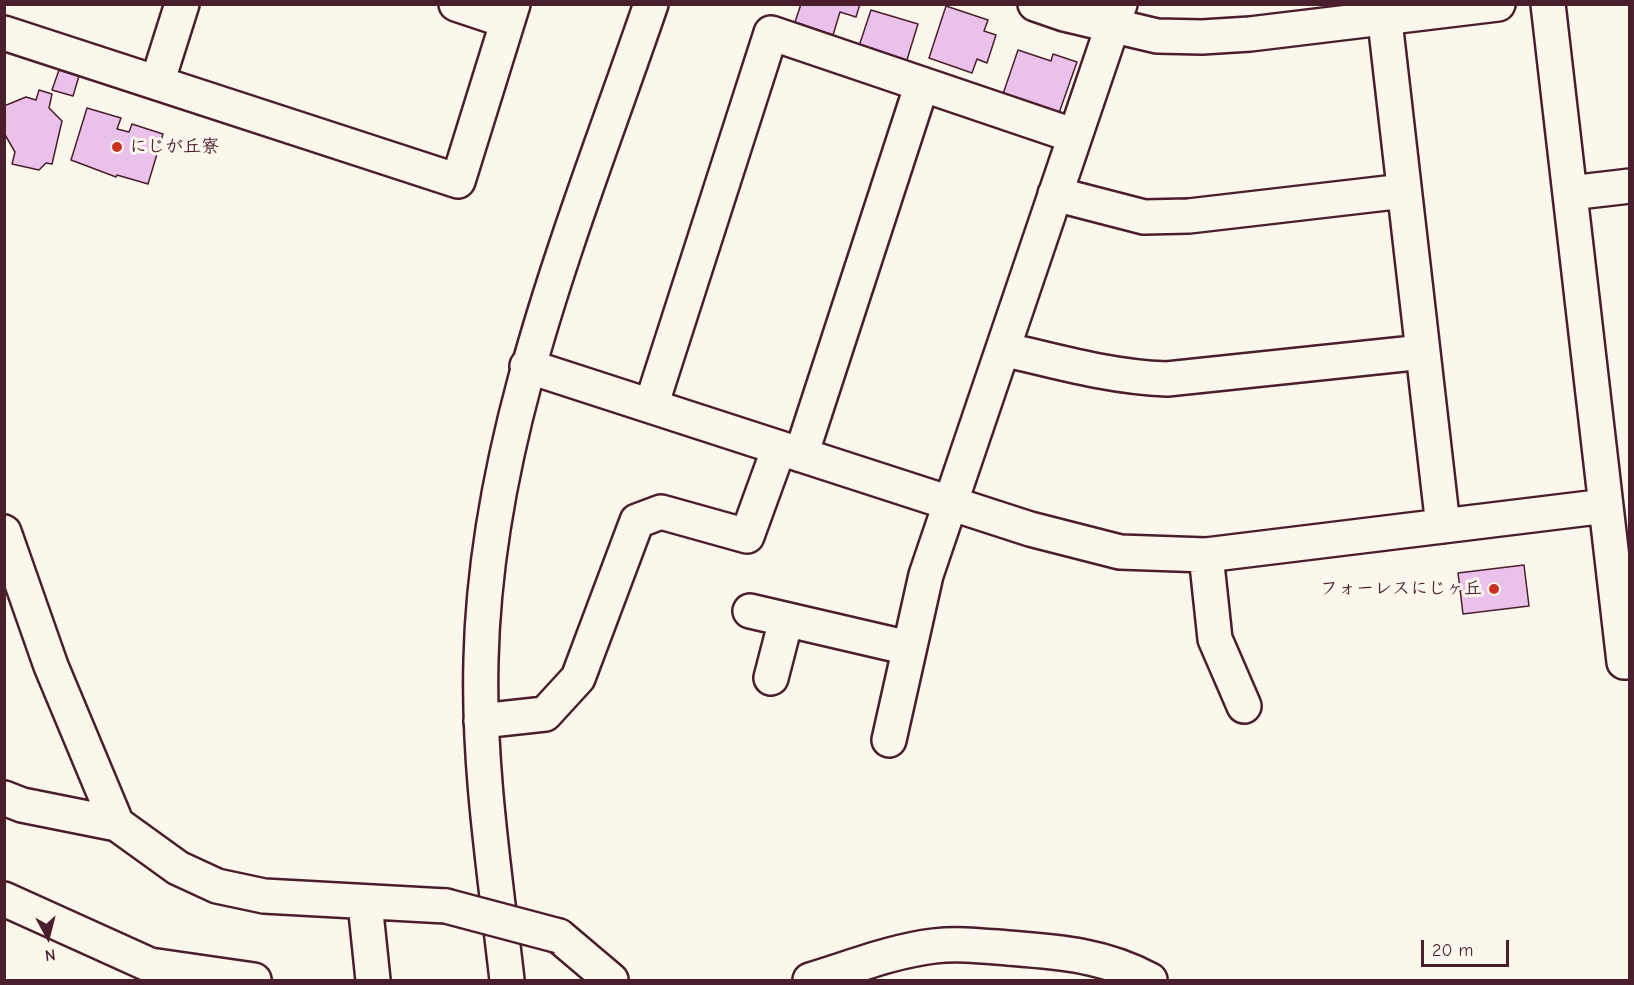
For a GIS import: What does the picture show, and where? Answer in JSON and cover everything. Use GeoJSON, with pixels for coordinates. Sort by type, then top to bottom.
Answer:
{"type":"FeatureCollection","features":[{"type":"Feature","properties":{"kind":"street"},"geometry":{"type":"LineString","coordinates":[[157,83],[182,4]]}},
{"type":"Feature","properties":{"kind":"street"},"geometry":{"type":"LineString","coordinates":[[4,33],[458,181],[510,13],[456,4]]}},
{"type":"Feature","properties":{"kind":"street"},"geometry":{"type":"LineString","coordinates":[[507,981],[485,790],[481,722],[481,658],[488,567],[503,475],[527,366],[651,4]]}},
{"type":"Feature","properties":{"kind":"street"},"geometry":{"type":"LineString","coordinates":[[1035,4],[1116,16],[1157,36],[1202,37],[1250,34],[1384,11],[1498,4]]}},
{"type":"Feature","properties":{"kind":"street"},"geometry":{"type":"LineString","coordinates":[[1548,4],[1624,662],[1629,662]]}},
{"type":"Feature","properties":{"kind":"street"},"geometry":{"type":"LineString","coordinates":[[1384,11],[1443,526]]}},
{"type":"Feature","properties":{"kind":"street"},"geometry":{"type":"LineString","coordinates":[[889,740],[926,575],[1116,16]]}},
{"type":"Feature","properties":{"kind":"street"},"geometry":{"type":"LineString","coordinates":[[651,406],[771,33],[1075,136]]}},
{"type":"Feature","properties":{"kind":"street"},"geometry":{"type":"LineString","coordinates":[[481,722],[545,714],[579,678],[637,521],[661,512],[747,536],[790,451],[922,84]]}},
{"type":"Feature","properties":{"kind":"street"},"geometry":{"type":"LineString","coordinates":[[1570,193],[1629,186]]}},
{"type":"Feature","properties":{"kind":"street"},"geometry":{"type":"LineString","coordinates":[[1055,194],[1144,217],[1189,216],[1404,191]]}},
{"type":"Feature","properties":{"kind":"street"},"geometry":{"type":"LineString","coordinates":[[1003,348],[1090,370],[1133,377],[1167,379],[1423,352]]}},
{"type":"Feature","properties":{"kind":"street"},"geometry":{"type":"LineString","coordinates":[[527,366],[1030,529],[1120,552],[1206,555],[1606,506]]}},
{"type":"Feature","properties":{"kind":"street"},"geometry":{"type":"LineString","coordinates":[[4,532],[51,666],[117,824]]}},
{"type":"Feature","properties":{"kind":"street"},"geometry":{"type":"LineString","coordinates":[[1206,555],[1215,639],[1244,706]]}},
{"type":"Feature","properties":{"kind":"street"},"geometry":{"type":"LineString","coordinates":[[750,611],[909,648]]}},
{"type":"Feature","properties":{"kind":"street"},"geometry":{"type":"LineString","coordinates":[[771,678],[786,620]]}},
{"type":"Feature","properties":{"kind":"street"},"geometry":{"type":"LineString","coordinates":[[4,798],[22,805],[117,824],[178,868],[227,889],[264,896],[446,906],[559,936],[601,977]]}},
{"type":"Feature","properties":{"kind":"street"},"geometry":{"type":"LineString","coordinates":[[4,899],[144,973],[254,981]]}},
{"type":"Feature","properties":{"kind":"street"},"geometry":{"type":"LineString","coordinates":[[365,903],[373,981]]}},
{"type":"Feature","properties":{"kind":"street"},"geometry":{"type":"LineString","coordinates":[[810,981],[905,952],[934,946],[964,944],[1072,953],[1114,963],[1150,981]]}},
{"type":"Feature","properties":{"kind":"building"},"geometry":{"type":"Polygon","coordinates":[[[801,4],[860,4],[856,17],[840,12],[833,35],[795,22],[801,4]]]}},
{"type":"Feature","properties":{"kind":"building"},"geometry":{"type":"Polygon","coordinates":[[[946,6],[988,20],[984,31],[996,35],[987,63],[977,59],[972,73],[929,58],[946,6]]]}},
{"type":"Feature","properties":{"kind":"building"},"geometry":{"type":"Polygon","coordinates":[[[871,10],[918,24],[906,63],[858,49],[871,10]]]}},
{"type":"Feature","properties":{"kind":"building"},"geometry":{"type":"Polygon","coordinates":[[[1018,50],[1051,61],[1053,54],[1077,62],[1059,113],[1003,94],[1018,50]]]}},
{"type":"Feature","properties":{"kind":"building"},"geometry":{"type":"Polygon","coordinates":[[[59,70],[79,76],[73,96],[52,90],[59,70]]]}},
{"type":"Feature","properties":{"kind":"building"},"geometry":{"type":"Polygon","coordinates":[[[39,90],[52,94],[49,108],[62,121],[52,164],[46,163],[39,170],[12,164],[15,152],[4,133],[4,106],[26,97],[36,100],[39,90]]]}},
{"type":"Feature","properties":{"kind":"building","name":"にじが丘寮"},"geometry":{"type":"Polygon","coordinates":[[[87,108],[121,118],[117,129],[129,132],[132,124],[163,134],[148,184],[117,175],[116,177],[71,160],[87,108]]]}},
{"type":"Feature","properties":{"kind":"building","name":"フォーレスにじヶ丘"},"geometry":{"type":"Polygon","coordinates":[[[1524,565],[1529,606],[1463,614],[1458,573],[1524,565]]]}},
{"type":"Feature","properties":{"kind":"place","name":"にじが丘寮"},"geometry":{"type":"Point","coordinates":[117,147]}},
{"type":"Feature","properties":{"kind":"place","name":"フォーレスにじヶ丘"},"geometry":{"type":"Point","coordinates":[1494,589]}}]}
